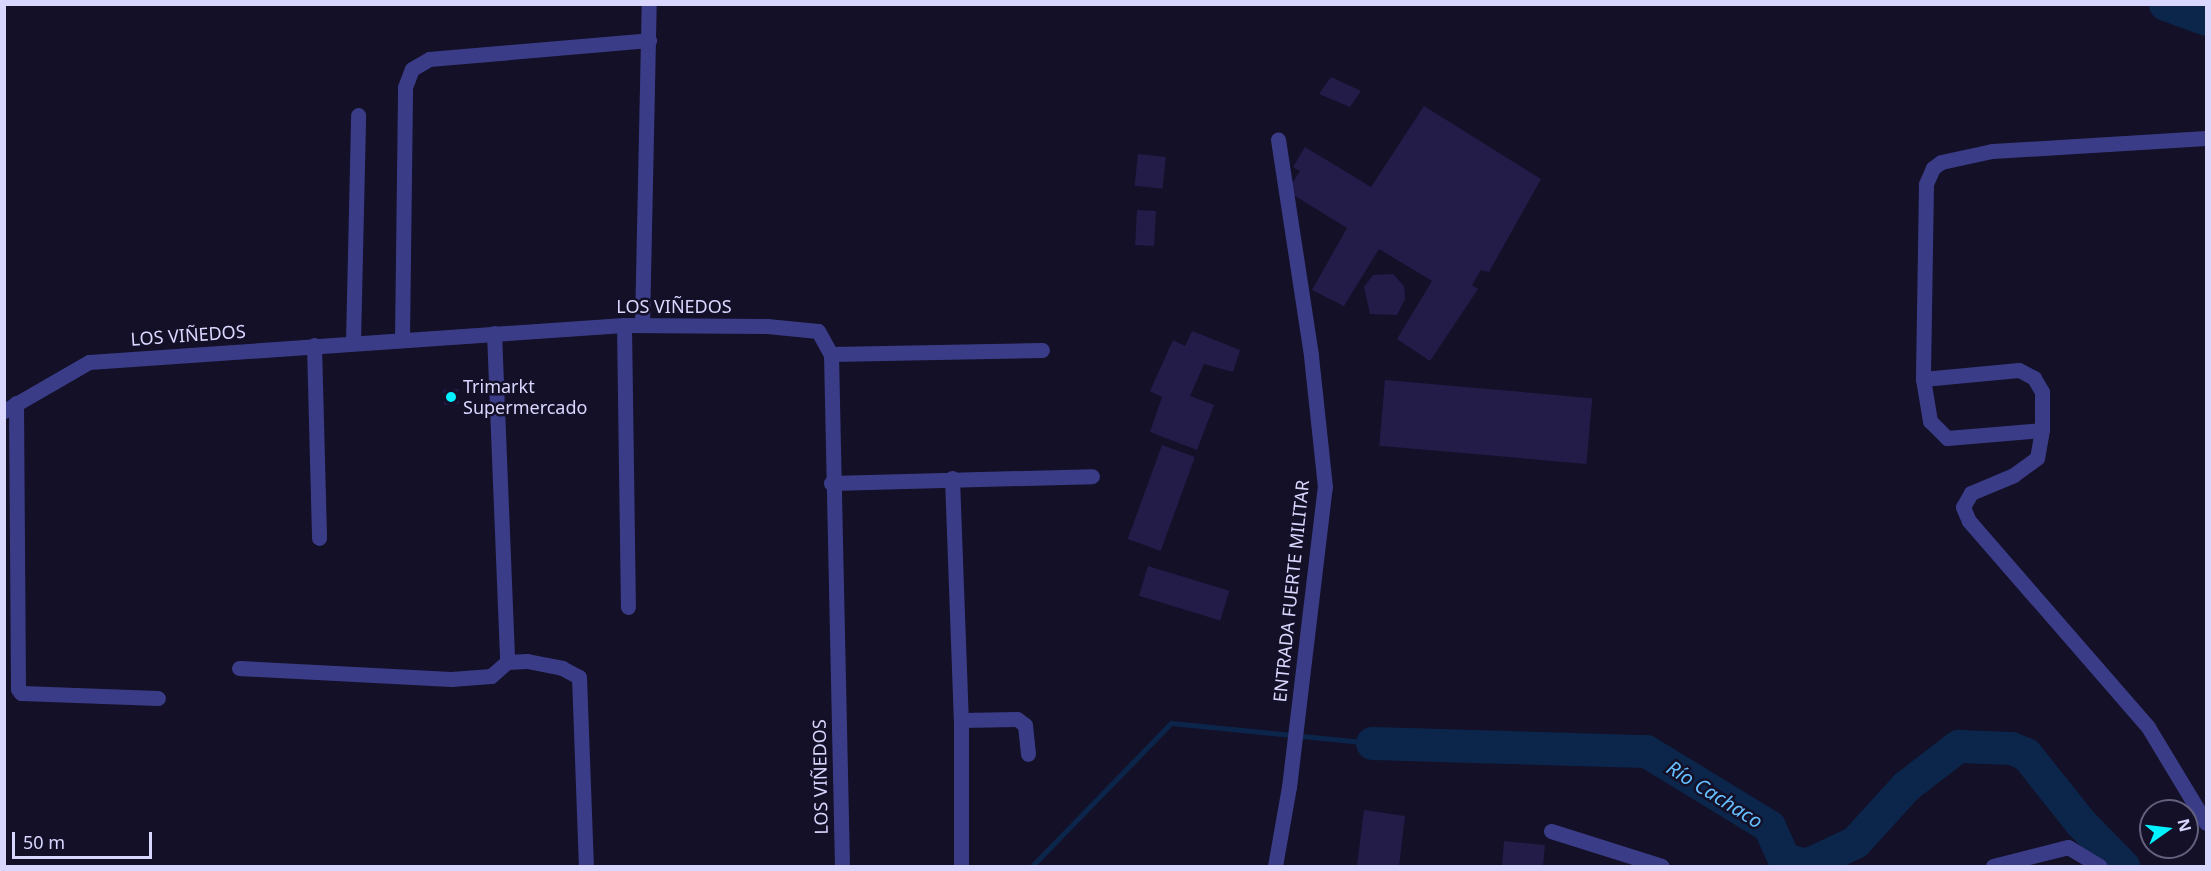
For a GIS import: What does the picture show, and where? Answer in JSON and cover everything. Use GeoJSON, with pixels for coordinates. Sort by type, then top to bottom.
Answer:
{"type":"FeatureCollection","features":[{"type":"Feature","properties":{"kind":"street"},"geometry":{"type":"LineString","coordinates":[[642,325],[649,4]]}},
{"type":"Feature","properties":{"kind":"street"},"geometry":{"type":"LineString","coordinates":[[402,339],[405,87],[412,69],[429,59],[649,40]]}},
{"type":"Feature","properties":{"kind":"street"},"geometry":{"type":"LineString","coordinates":[[353,342],[358,116]]}},
{"type":"Feature","properties":{"kind":"street"},"geometry":{"type":"LineString","coordinates":[[2042,430],[1947,438],[1930,421],[1923,380],[1926,184],[1933,168],[1941,162],[1992,151],[2206,138]]}},
{"type":"Feature","properties":{"kind":"street","name":"ENTRADA FUERTE MILITAR"},"geometry":{"type":"LineString","coordinates":[[1275,867],[1289,782],[1325,487],[1311,355],[1278,140]]}},
{"type":"Feature","properties":{"kind":"street"},"geometry":{"type":"LineString","coordinates":[[624,325],[628,607]]}},
{"type":"Feature","properties":{"kind":"street","name":"LOS VIÑEDOS"},"geometry":{"type":"LineString","coordinates":[[10,407],[89,362],[624,325],[812,328],[823,337],[831,354],[831,483],[842,867]]}},
{"type":"Feature","properties":{"kind":"street"},"geometry":{"type":"LineString","coordinates":[[494,333],[507,662]]}},
{"type":"Feature","properties":{"kind":"street"},"geometry":{"type":"LineString","coordinates":[[314,345],[319,538]]}},
{"type":"Feature","properties":{"kind":"street"},"geometry":{"type":"LineString","coordinates":[[831,354],[1042,350]]}},
{"type":"Feature","properties":{"kind":"street"},"geometry":{"type":"LineString","coordinates":[[1923,380],[2019,370],[2034,378],[2042,392],[2042,430],[2037,458],[2014,475],[1971,493],[1964,507],[1969,521],[2148,727],[2206,823]]}},
{"type":"Feature","properties":{"kind":"street"},"geometry":{"type":"LineString","coordinates":[[10,407],[18,689],[21,693],[158,698]]}},
{"type":"Feature","properties":{"kind":"street"},"geometry":{"type":"LineString","coordinates":[[831,483],[1092,476]]}},
{"type":"Feature","properties":{"kind":"street"},"geometry":{"type":"LineString","coordinates":[[952,478],[961,720],[961,867]]}},
{"type":"Feature","properties":{"kind":"street"},"geometry":{"type":"LineString","coordinates":[[239,668],[450,679],[491,676],[507,662],[562,668],[579,677],[586,867]]}},
{"type":"Feature","properties":{"kind":"street"},"geometry":{"type":"LineString","coordinates":[[961,720],[1017,718],[1025,725],[1028,754]]}},
{"type":"Feature","properties":{"kind":"street"},"geometry":{"type":"LineString","coordinates":[[1551,831],[1662,867]]}},
{"type":"Feature","properties":{"kind":"street"},"geometry":{"type":"LineString","coordinates":[[1993,867],[2068,847],[2100,867]]}},
{"type":"Feature","properties":{"kind":"building"},"geometry":{"type":"Polygon","coordinates":[[[1331,77],[1361,91],[1350,107],[1319,94],[1331,77]]]}},
{"type":"Feature","properties":{"kind":"building"},"geometry":{"type":"Polygon","coordinates":[[[1424,106],[1541,179],[1489,272],[1481,270],[1472,285],[1478,289],[1430,361],[1397,339],[1432,281],[1379,249],[1344,306],[1312,290],[1347,228],[1287,191],[1300,171],[1293,167],[1305,147],[1371,187],[1424,106]]]}},
{"type":"Feature","properties":{"kind":"building"},"geometry":{"type":"Polygon","coordinates":[[[1138,154],[1166,157],[1163,189],[1135,186],[1138,154]]]}},
{"type":"Feature","properties":{"kind":"building"},"geometry":{"type":"Polygon","coordinates":[[[1137,210],[1156,211],[1154,246],[1135,245],[1137,210]]]}},
{"type":"Feature","properties":{"kind":"building"},"geometry":{"type":"Polygon","coordinates":[[[1393,274],[1404,286],[1405,299],[1397,315],[1370,314],[1364,287],[1373,275],[1393,274]]]}},
{"type":"Feature","properties":{"kind":"building"},"geometry":{"type":"Polygon","coordinates":[[[1192,331],[1240,350],[1233,372],[1204,364],[1190,396],[1214,405],[1197,450],[1150,432],[1162,397],[1150,391],[1173,340],[1185,346],[1192,331]]]}},
{"type":"Feature","properties":{"kind":"building"},"geometry":{"type":"Polygon","coordinates":[[[1385,380],[1592,398],[1586,464],[1379,446],[1385,380]]]}},
{"type":"Feature","properties":{"kind":"building","name":"Trimarkt Supermercado"},"geometry":{"type":"Polygon","coordinates":[[[458,389],[459,404],[444,405],[443,390],[458,389]]]}},
{"type":"Feature","properties":{"kind":"building"},"geometry":{"type":"Polygon","coordinates":[[[1162,445],[1195,457],[1161,551],[1128,539],[1162,445]]]}},
{"type":"Feature","properties":{"kind":"building"},"geometry":{"type":"Polygon","coordinates":[[[1148,566],[1229,591],[1220,620],[1139,596],[1148,566]]]}},
{"type":"Feature","properties":{"kind":"building"},"geometry":{"type":"Polygon","coordinates":[[[1364,810],[1405,816],[1399,866],[1348,866],[1357,865],[1364,810]]]}},
{"type":"Feature","properties":{"kind":"building"},"geometry":{"type":"Polygon","coordinates":[[[1504,841],[1545,845],[1543,866],[1502,866],[1504,841]]]}},
{"type":"Feature","properties":{"kind":"waterway"},"geometry":{"type":"LineString","coordinates":[[2165,4],[2206,19]]}},
{"type":"Feature","properties":{"kind":"waterway"},"geometry":{"type":"LineString","coordinates":[[1032,866],[1171,723],[1372,743]]}},
{"type":"Feature","properties":{"kind":"waterway","name":"Río Cachaco"},"geometry":{"type":"LineString","coordinates":[[1372,743],[1646,751],[1769,826],[1784,859],[1806,865],[1855,842],[1906,786],[1958,746],[2011,748],[2026,754],[2080,822],[2123,866]]}},
{"type":"Feature","properties":{"kind":"place","name":"Trimarkt Supermercado"},"geometry":{"type":"Point","coordinates":[451,397]}}]}
